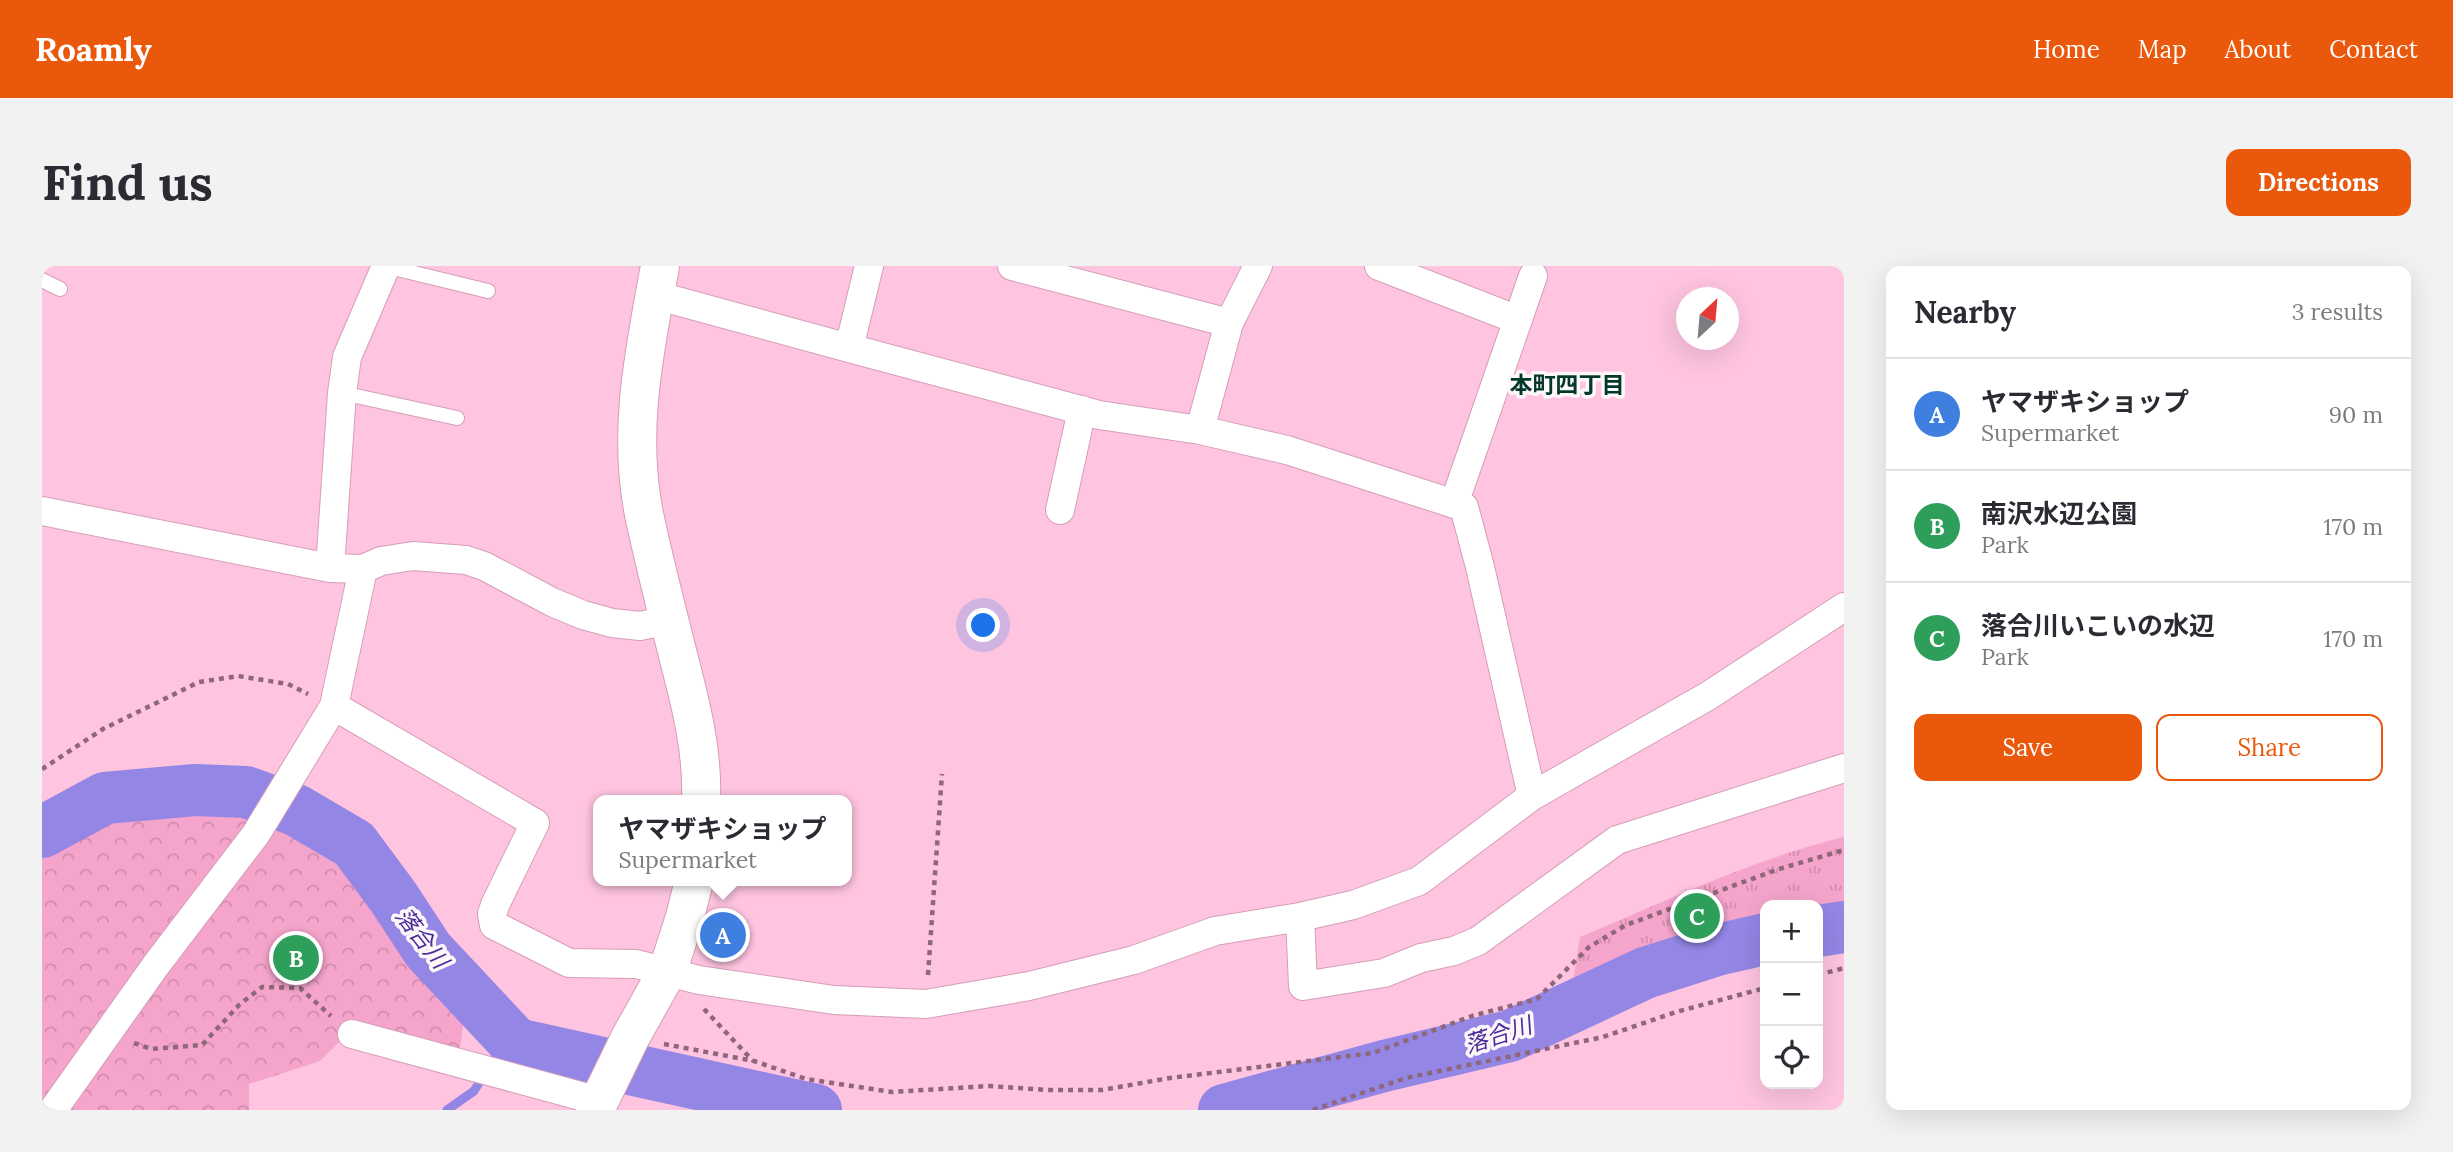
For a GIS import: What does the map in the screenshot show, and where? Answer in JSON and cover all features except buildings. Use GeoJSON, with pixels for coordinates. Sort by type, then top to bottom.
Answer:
{"type":"FeatureCollection","features":[{"type":"Feature","properties":{"kind":"street"},"geometry":{"type":"LineString","coordinates":[[330,568],[347,357],[386,266]]}},
{"type":"Feature","properties":{"kind":"street"},"geometry":{"type":"LineString","coordinates":[[849,348],[869,266]]}},
{"type":"Feature","properties":{"kind":"street"},"geometry":{"type":"LineString","coordinates":[[1012,266],[1229,323]]}},
{"type":"Feature","properties":{"kind":"street"},"geometry":{"type":"LineString","coordinates":[[1200,430],[1229,323],[1258,266]]}},
{"type":"Feature","properties":{"kind":"street"},"geometry":{"type":"LineString","coordinates":[[1379,266],[1518,320]]}},
{"type":"Feature","properties":{"kind":"street"},"geometry":{"type":"LineString","coordinates":[[1454,504],[1533,276]]}},
{"type":"Feature","properties":{"kind":"street"},"geometry":{"type":"LineString","coordinates":[[701,795],[694,718],[644,513],[635,439],[642,361],[657,281],[849,348],[1099,415],[1200,430],[1287,450],[1464,507],[1532,796]]}},
{"type":"Feature","properties":{"kind":"street"},"geometry":{"type":"LineString","coordinates":[[1060,510],[1082,410]]}},
{"type":"Feature","properties":{"kind":"street"},"geometry":{"type":"LineString","coordinates":[[45,508],[330,568],[363,569],[381,561],[412,556],[466,560],[484,566],[552,603],[583,615],[612,623],[640,626],[669,620]]}},
{"type":"Feature","properties":{"kind":"street"},"geometry":{"type":"LineString","coordinates":[[52,1110],[156,965],[256,834],[299,767],[334,706],[363,569]]}},
{"type":"Feature","properties":{"kind":"street"},"geometry":{"type":"LineString","coordinates":[[334,706],[535,823],[495,905],[492,914],[494,925],[569,963],[636,964],[699,980],[835,1000],[926,1004],[1029,986],[1134,960],[1215,931],[1353,905],[1419,881],[1532,796],[1708,695],[1844,607]]}},
{"type":"Feature","properties":{"kind":"street"},"geometry":{"type":"LineString","coordinates":[[1300,917],[1303,986],[1384,973],[1421,958],[1454,951],[1478,940],[1617,840],[1844,768]]}},
{"type":"Feature","properties":{"kind":"street"},"geometry":{"type":"LineString","coordinates":[[352,1034],[599,1102],[629,1040],[668,970],[693,886]]}},
{"type":"Feature","properties":{"kind":"lane"},"geometry":{"type":"LineString","coordinates":[[386,266],[488,290]]}},
{"type":"Feature","properties":{"kind":"lane"},"geometry":{"type":"LineString","coordinates":[[42,280],[60,289]]}},
{"type":"Feature","properties":{"kind":"lane"},"geometry":{"type":"LineString","coordinates":[[342,393],[457,418]]}},
{"type":"Feature","properties":{"kind":"path"},"geometry":{"type":"LineString","coordinates":[[42,769],[103,729],[199,682],[238,676],[288,684],[334,706]]}},
{"type":"Feature","properties":{"kind":"path"},"geometry":{"type":"LineString","coordinates":[[926,1004],[943,774]]}},
{"type":"Feature","properties":{"kind":"path"},"geometry":{"type":"LineString","coordinates":[[629,1040],[754,1061],[806,1079],[892,1092],[989,1086],[1102,1090],[1170,1078],[1373,1053],[1472,1016],[1536,999],[1589,947],[1626,925],[1779,869],[1844,850]]}},
{"type":"Feature","properties":{"kind":"path"},"geometry":{"type":"LineString","coordinates":[[1823,974],[1844,968]]}},
{"type":"Feature","properties":{"kind":"path"},"geometry":{"type":"LineString","coordinates":[[108,1032],[151,1049],[202,1045],[239,1005],[262,987],[271,987],[300,988],[352,1034]]}},
{"type":"Feature","properties":{"kind":"path"},"geometry":{"type":"LineString","coordinates":[[1313,1110],[1406,1078],[1603,1037],[1676,1012],[1760,989]]}},
{"type":"Feature","properties":{"kind":"path"},"geometry":{"type":"LineString","coordinates":[[698,1003],[754,1061]]}},
{"type":"Feature","properties":{"kind":"green space"},"geometry":{"type":"Polygon","coordinates":[[[232,802],[336,860],[465,1010],[460,1049],[357,1024],[320,1061],[249,1084],[249,1110],[42,1110],[42,832],[101,814],[232,802]]]}},
{"type":"Feature","properties":{"kind":"green space"},"geometry":{"type":"Polygon","coordinates":[[[1844,837],[1844,927],[1823,930],[1823,900],[1760,900],[1760,940],[1645,973],[1569,1008],[1580,937],[1677,895],[1810,846],[1844,837]]]}},
{"type":"Feature","properties":{"kind":"waterway","name":"落合川"},"geometry":{"type":"LineString","coordinates":[[42,832],[105,798],[195,790],[246,792],[296,810],[354,844],[428,950],[516,1044],[816,1110]]}},
{"type":"Feature","properties":{"kind":"waterway","name":"落合川"},"geometry":{"type":"LineString","coordinates":[[1823,930],[1844,927]]}},
{"type":"Feature","properties":{"kind":"waterway","name":"落合川"},"geometry":{"type":"LineString","coordinates":[[1224,1110],[1384,1066],[1510,1036],[1645,973],[1717,950],[1760,940]]}},
{"type":"Feature","properties":{"kind":"waterway"},"geometry":{"type":"LineString","coordinates":[[447,1110],[474,1091],[508,1036]]}},
{"type":"Feature","properties":{"kind":"place","name":"落合川いこいの水辺"},"geometry":{"type":"Point","coordinates":[1697,916]}},
{"type":"Feature","properties":{"kind":"place","name":"ヤマザキショップ"},"geometry":{"type":"Point","coordinates":[723,935]}},
{"type":"Feature","properties":{"kind":"place","name":"南沢水辺公園"},"geometry":{"type":"Point","coordinates":[296,958]}},
{"type":"Feature","properties":{"kind":"district","name":"本町四丁目"},"geometry":{"type":"Point","coordinates":[1567,385]}}]}
